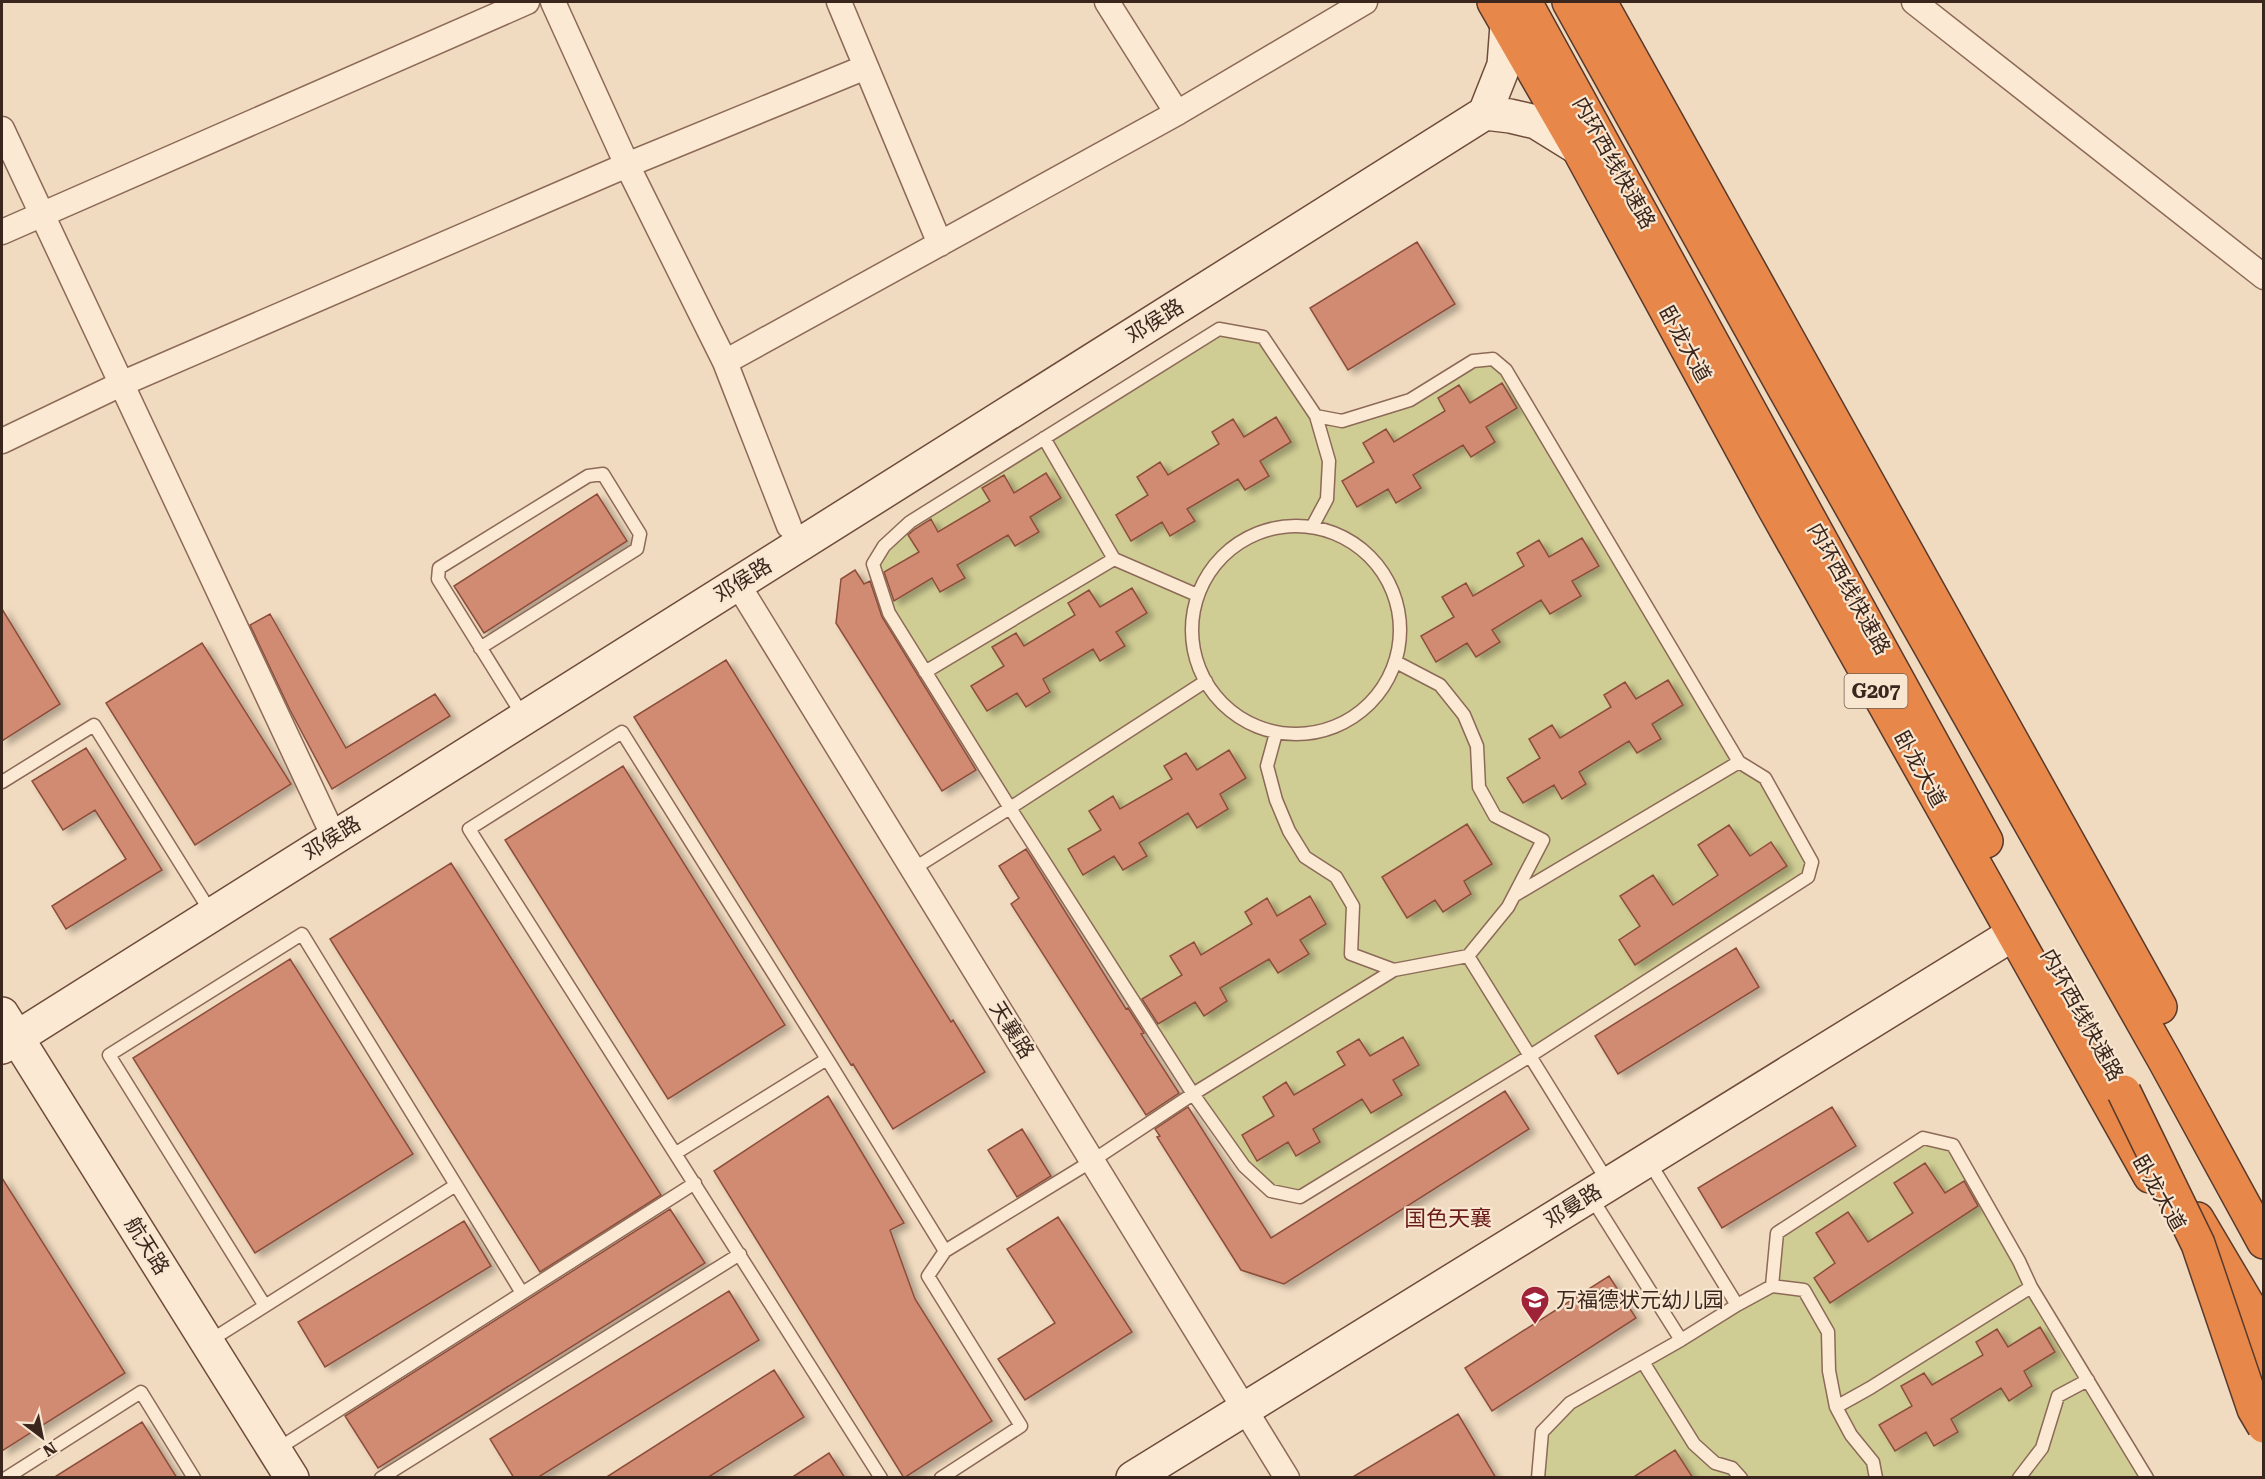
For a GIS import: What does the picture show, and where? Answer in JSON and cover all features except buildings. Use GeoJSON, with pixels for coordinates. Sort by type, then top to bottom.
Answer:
{"type":"FeatureCollection","features":[{"type":"Feature","properties":{"kind":"highway","name":"内环西线快速路"},"geometry":{"type":"LineString","coordinates":[[1569,2],[2165,1061],[2264,1242]]}},
{"type":"Feature","properties":{"kind":"highway"},"geometry":{"type":"LineString","coordinates":[[1600,2],[2097,891],[2264,1195]]}},
{"type":"Feature","properties":{"kind":"highway","name":"内环西线快速路"},"geometry":{"type":"LineString","coordinates":[[1509,9],[2124,1092],[2264,1332]]}},
{"type":"Feature","properties":{"kind":"highway","name":"卧龙大道"},"geometry":{"type":"LineString","coordinates":[[1509,9],[1578,148],[1785,527],[2264,1377]]}},
{"type":"Feature","properties":{"kind":"highway"},"geometry":{"type":"LineString","coordinates":[[2165,1061],[2264,1214]]}},
{"type":"Feature","properties":{"kind":"highway"},"geometry":{"type":"LineString","coordinates":[[2124,1092],[2199,1244],[2254,1409],[2264,1426]]}},
{"type":"Feature","properties":{"kind":"street"},"geometry":{"type":"LineString","coordinates":[[2,232],[527,2]]}},
{"type":"Feature","properties":{"kind":"street"},"geometry":{"type":"LineString","coordinates":[[553,2],[627,165],[725,362],[789,526]]}},
{"type":"Feature","properties":{"kind":"street"},"geometry":{"type":"LineString","coordinates":[[839,2],[940,244]]}},
{"type":"Feature","properties":{"kind":"street"},"geometry":{"type":"LineString","coordinates":[[1107,2],[1177,113]]}},
{"type":"Feature","properties":{"kind":"street"},"geometry":{"type":"LineString","coordinates":[[725,362],[1177,113],[1365,2]]}},
{"type":"Feature","properties":{"kind":"street"},"geometry":{"type":"LineString","coordinates":[[1914,2],[2264,277]]}},
{"type":"Feature","properties":{"kind":"street"},"geometry":{"type":"LineString","coordinates":[[1509,9],[1504,65],[1485,113],[1536,122],[1578,148]]}},
{"type":"Feature","properties":{"kind":"street"},"geometry":{"type":"LineString","coordinates":[[2,441],[121,384],[627,165],[866,67]]}},
{"type":"Feature","properties":{"kind":"street","name":"邓侯路"},"geometry":{"type":"LineString","coordinates":[[6,1033],[212,914],[1485,113]]}},
{"type":"Feature","properties":{"kind":"street"},"geometry":{"type":"LineString","coordinates":[[2,129],[334,837]]}},
{"type":"Feature","properties":{"kind":"street","name":"天襄路"},"geometry":{"type":"LineString","coordinates":[[737,583],[1287,1478]]}},
{"type":"Feature","properties":{"kind":"street","name":"邓曼路"},"geometry":{"type":"LineString","coordinates":[[1133,1478],[2013,934]]}},
{"type":"Feature","properties":{"kind":"street","name":"航天路"},"geometry":{"type":"LineString","coordinates":[[6,1033],[283,1464]]}},
{"type":"Feature","properties":{"kind":"lane"},"geometry":{"type":"LineString","coordinates":[[1312,527],[1327,499],[1329,461],[1317,416],[1263,337],[1219,329],[910,522],[884,546],[873,564],[889,613],[1010,808],[1193,1094],[1244,1166],[1270,1191],[1300,1197],[1530,1056],[1808,877],[1812,862],[1765,778],[1739,762],[1506,370],[1493,359],[1473,361],[1410,400],[1342,422],[1317,416]]}},
{"type":"Feature","properties":{"kind":"lane"},"geometry":{"type":"LineString","coordinates":[[1044,438],[1114,559],[1197,595]]}},
{"type":"Feature","properties":{"kind":"lane"},"geometry":{"type":"LineString","coordinates":[[480,648],[637,549],[640,534],[603,474],[588,476],[439,568],[438,579],[480,648],[523,717]]}},
{"type":"Feature","properties":{"kind":"lane"},"geometry":{"type":"LineString","coordinates":[[1312,527],[1346,538],[1374,561],[1393,591],[1400,626],[1396,662],[1382,689],[1362,711],[1335,726],[1306,734],[1276,733],[1243,720],[1215,697],[1197,666],[1191,631],[1197,595],[1215,564],[1243,540],[1276,528],[1312,527]]}},
{"type":"Feature","properties":{"kind":"lane"},"geometry":{"type":"LineString","coordinates":[[925,672],[1114,559]]}},
{"type":"Feature","properties":{"kind":"lane"},"geometry":{"type":"LineString","coordinates":[[941,1478],[1021,1426],[928,1276],[945,1251],[1394,970],[1468,956],[1509,907],[1543,840],[1495,816],[1479,787],[1478,746],[1464,715],[1440,685],[1396,662]]}},
{"type":"Feature","properties":{"kind":"lane"},"geometry":{"type":"LineString","coordinates":[[913,869],[1206,681]]}},
{"type":"Feature","properties":{"kind":"lane"},"geometry":{"type":"LineString","coordinates":[[2,782],[94,725],[212,914]]}},
{"type":"Feature","properties":{"kind":"lane"},"geometry":{"type":"LineString","coordinates":[[881,1478],[469,829],[622,732],[945,1251]]}},
{"type":"Feature","properties":{"kind":"lane"},"geometry":{"type":"LineString","coordinates":[[1276,733],[1267,766],[1276,800],[1289,831],[1305,857],[1335,878],[1353,906],[1351,954],[1394,970]]}},
{"type":"Feature","properties":{"kind":"lane"},"geometry":{"type":"LineString","coordinates":[[1515,895],[1739,762]]}},
{"type":"Feature","properties":{"kind":"lane"},"geometry":{"type":"LineString","coordinates":[[265,1306],[109,1055],[302,934],[522,1293]]}},
{"type":"Feature","properties":{"kind":"lane"},"geometry":{"type":"LineString","coordinates":[[1468,956],[1530,1056],[1681,1340]]}},
{"type":"Feature","properties":{"kind":"lane"},"geometry":{"type":"LineString","coordinates":[[676,1153],[827,1059]]}},
{"type":"Feature","properties":{"kind":"lane"},"geometry":{"type":"LineString","coordinates":[[1772,1286],[1777,1233],[1923,1138],[1953,1145],[2019,1261],[2031,1287],[2147,1478]]}},
{"type":"Feature","properties":{"kind":"lane"},"geometry":{"type":"LineString","coordinates":[[1647,1159],[1737,1305]]}},
{"type":"Feature","properties":{"kind":"lane"},"geometry":{"type":"LineString","coordinates":[[283,1464],[522,1293],[695,1183]]}},
{"type":"Feature","properties":{"kind":"lane"},"geometry":{"type":"LineString","coordinates":[[207,1343],[456,1185]]}},
{"type":"Feature","properties":{"kind":"lane"},"geometry":{"type":"LineString","coordinates":[[381,1478],[740,1254]]}},
{"type":"Feature","properties":{"kind":"lane"},"geometry":{"type":"LineString","coordinates":[[1538,1478],[1542,1432],[1570,1403],[1772,1286],[1804,1290],[1828,1332],[1829,1371],[1836,1407],[1851,1435],[1873,1462],[1876,1478]]}},
{"type":"Feature","properties":{"kind":"lane"},"geometry":{"type":"LineString","coordinates":[[1836,1407],[2031,1287]]}},
{"type":"Feature","properties":{"kind":"lane"},"geometry":{"type":"LineString","coordinates":[[1643,1362],[1694,1444],[1715,1462],[1732,1468],[1742,1478]]}},
{"type":"Feature","properties":{"kind":"lane"},"geometry":{"type":"LineString","coordinates":[[2019,1478],[2042,1448],[2058,1396],[2088,1380]]}},
{"type":"Feature","properties":{"kind":"lane"},"geometry":{"type":"LineString","coordinates":[[6,1478],[141,1392],[194,1478]]}},
{"type":"Feature","properties":{"kind":"shaded area"},"geometry":{"type":"Polygon","coordinates":[[[1219,329],[1263,337],[1316,416],[1342,421],[1410,400],[1473,361],[1493,359],[1739,762],[1765,778],[1812,862],[1808,877],[1300,1197],[1271,1191],[1244,1166],[889,613],[873,564],[884,546],[1219,329]]]}},
{"type":"Feature","properties":{"kind":"shaded area"},"geometry":{"type":"Polygon","coordinates":[[[1923,1138],[1953,1145],[2147,1478],[1538,1478],[1542,1432],[1570,1403],[1772,1286],[1777,1233],[1923,1138]]]}},
{"type":"Feature","properties":{"kind":"place","name":"万福德状元幼儿园"},"geometry":{"type":"Point","coordinates":[1535,1326]}},
{"type":"Feature","properties":{"kind":"district","name":"国色天襄"},"geometry":{"type":"Point","coordinates":[1448,1218]}}]}
